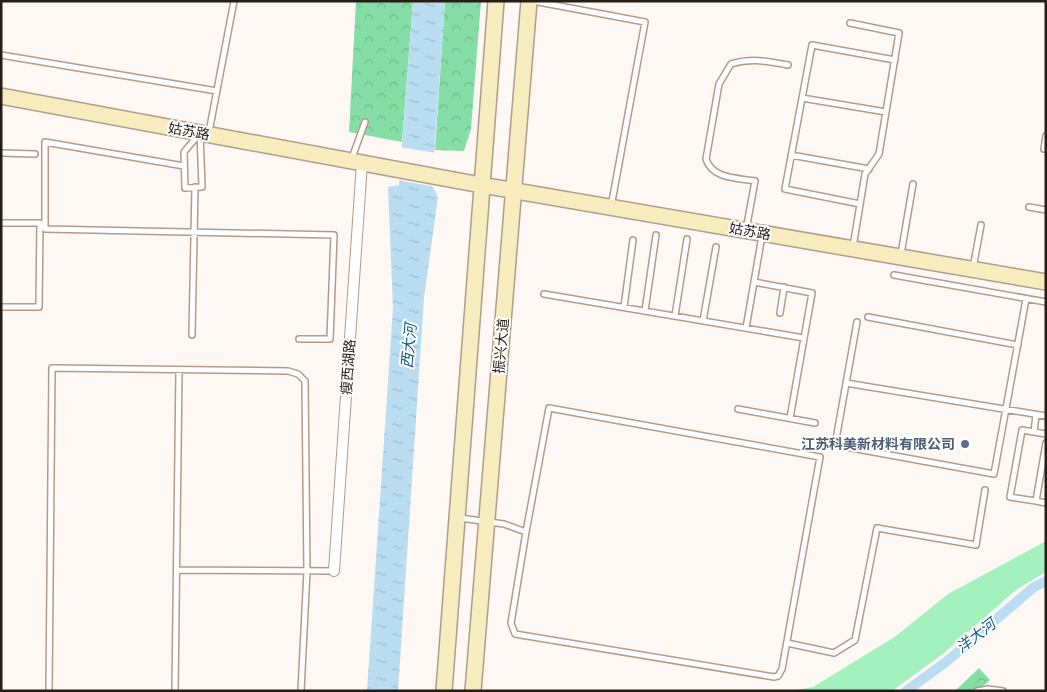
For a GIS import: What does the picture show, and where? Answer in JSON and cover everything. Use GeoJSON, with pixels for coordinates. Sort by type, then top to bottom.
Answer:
{"type":"FeatureCollection","features":[{"type":"Feature","properties":{"kind":"main road"},"geometry":{"type":"LineString","coordinates":[[444,691],[496,1]]}},
{"type":"Feature","properties":{"kind":"main road","name":"振兴大道"},"geometry":{"type":"LineString","coordinates":[[473,691],[529,1]]}},
{"type":"Feature","properties":{"kind":"main road","name":"姑苏路"},"geometry":{"type":"LineString","coordinates":[[1,96],[481,185],[1046,282]]}},
{"type":"Feature","properties":{"kind":"street","name":"瘦西湖路"},"geometry":{"type":"LineString","coordinates":[[334,571],[363,163]]}},
{"type":"Feature","properties":{"kind":"lane"},"geometry":{"type":"LineString","coordinates":[[205,134],[184,152],[185,188],[202,187],[205,134],[217,91],[234,1]]}},
{"type":"Feature","properties":{"kind":"lane"},"geometry":{"type":"LineString","coordinates":[[532,1],[645,22],[611,207]]}},
{"type":"Feature","properties":{"kind":"lane"},"geometry":{"type":"LineString","coordinates":[[850,23],[899,33],[879,154],[865,174],[853,249]]}},
{"type":"Feature","properties":{"kind":"lane"},"geometry":{"type":"LineString","coordinates":[[860,204],[785,189],[812,45],[895,60]]}},
{"type":"Feature","properties":{"kind":"lane"},"geometry":{"type":"LineString","coordinates":[[1,55],[217,91]]}},
{"type":"Feature","properties":{"kind":"lane"},"geometry":{"type":"LineString","coordinates":[[746,230],[755,181],[719,174],[708,166],[706,159],[719,84],[731,64],[740,61],[751,59],[788,65]]}},
{"type":"Feature","properties":{"kind":"lane"},"geometry":{"type":"LineString","coordinates":[[802,98],[886,112]]}},
{"type":"Feature","properties":{"kind":"lane"},"geometry":{"type":"LineString","coordinates":[[363,163],[365,122]]}},
{"type":"Feature","properties":{"kind":"lane"},"geometry":{"type":"LineString","coordinates":[[1046,136],[1044,149],[1046,149]]}},
{"type":"Feature","properties":{"kind":"lane"},"geometry":{"type":"LineString","coordinates":[[184,166],[45,142],[45,230],[334,235],[330,339],[299,339]]}},
{"type":"Feature","properties":{"kind":"lane"},"geometry":{"type":"LineString","coordinates":[[1,154],[35,154]]}},
{"type":"Feature","properties":{"kind":"lane"},"geometry":{"type":"LineString","coordinates":[[792,155],[869,169]]}},
{"type":"Feature","properties":{"kind":"lane"},"geometry":{"type":"LineString","coordinates":[[901,257],[913,184]]}},
{"type":"Feature","properties":{"kind":"lane"},"geometry":{"type":"LineString","coordinates":[[192,335],[195,187]]}},
{"type":"Feature","properties":{"kind":"lane"},"geometry":{"type":"LineString","coordinates":[[1029,207],[1046,210]]}},
{"type":"Feature","properties":{"kind":"lane"},"geometry":{"type":"LineString","coordinates":[[1,223],[40,223],[39,307],[1,307]]}},
{"type":"Feature","properties":{"kind":"lane"},"geometry":{"type":"LineString","coordinates":[[973,270],[981,224]]}},
{"type":"Feature","properties":{"kind":"lane"},"geometry":{"type":"LineString","coordinates":[[746,328],[763,233]]}},
{"type":"Feature","properties":{"kind":"lane"},"geometry":{"type":"LineString","coordinates":[[645,311],[656,235]]}},
{"type":"Feature","properties":{"kind":"lane"},"geometry":{"type":"LineString","coordinates":[[675,316],[687,239]]}},
{"type":"Feature","properties":{"kind":"lane"},"geometry":{"type":"LineString","coordinates":[[624,308],[633,240]]}},
{"type":"Feature","properties":{"kind":"lane"},"geometry":{"type":"LineString","coordinates":[[703,321],[716,247]]}},
{"type":"Feature","properties":{"kind":"lane"},"geometry":{"type":"LineString","coordinates":[[894,275],[1046,302]]}},
{"type":"Feature","properties":{"kind":"lane"},"geometry":{"type":"LineString","coordinates":[[754,282],[812,293],[790,418]]}},
{"type":"Feature","properties":{"kind":"lane"},"geometry":{"type":"LineString","coordinates":[[780,313],[784,288]]}},
{"type":"Feature","properties":{"kind":"lane"},"geometry":{"type":"LineString","coordinates":[[544,294],[804,338]]}},
{"type":"Feature","properties":{"kind":"lane"},"geometry":{"type":"LineString","coordinates":[[857,322],[835,445],[994,474],[1026,299]]}},
{"type":"Feature","properties":{"kind":"lane"},"geometry":{"type":"LineString","coordinates":[[868,317],[1018,345]]}},
{"type":"Feature","properties":{"kind":"lane"},"geometry":{"type":"LineString","coordinates":[[49,691],[52,368],[288,371],[298,374],[305,380],[307,571],[300,691]]}},
{"type":"Feature","properties":{"kind":"lane"},"geometry":{"type":"LineString","coordinates":[[175,691],[179,370]]}},
{"type":"Feature","properties":{"kind":"lane"},"geometry":{"type":"LineString","coordinates":[[846,383],[1046,416]]}},
{"type":"Feature","properties":{"kind":"lane"},"geometry":{"type":"LineString","coordinates":[[549,408],[820,457],[781,672],[774,677],[515,634],[511,623],[526,532],[549,408]]}},
{"type":"Feature","properties":{"kind":"lane"},"geometry":{"type":"LineString","coordinates":[[738,409],[815,423]]}},
{"type":"Feature","properties":{"kind":"lane"},"geometry":{"type":"LineString","coordinates":[[1034,432],[1036,415]]}},
{"type":"Feature","properties":{"kind":"lane"},"geometry":{"type":"LineString","coordinates":[[1046,434],[1022,430],[1010,497],[1046,503]]}},
{"type":"Feature","properties":{"kind":"lane"},"geometry":{"type":"LineString","coordinates":[[1036,501],[1046,443]]}},
{"type":"Feature","properties":{"kind":"lane"},"geometry":{"type":"LineString","coordinates":[[787,643],[834,653],[856,640],[877,528],[976,545],[985,490]]}},
{"type":"Feature","properties":{"kind":"lane"},"geometry":{"type":"LineString","coordinates":[[457,518],[504,524],[526,532]]}},
{"type":"Feature","properties":{"kind":"lane"},"geometry":{"type":"LineString","coordinates":[[176,570],[334,571]]}},
{"type":"Feature","properties":{"kind":"lane"},"geometry":{"type":"LineString","coordinates":[[977,691],[988,689],[1003,691]]}},
{"type":"Feature","properties":{"kind":"green space"},"geometry":{"type":"Polygon","coordinates":[[[356,1],[413,1],[402,142],[349,132],[356,1]]]}},
{"type":"Feature","properties":{"kind":"green space"},"geometry":{"type":"Polygon","coordinates":[[[445,1],[481,1],[471,129],[464,151],[435,150],[445,1]]]}},
{"type":"Feature","properties":{"kind":"green space"},"geometry":{"type":"Polygon","coordinates":[[[1046,541],[1046,572],[1016,590],[943,654],[892,691],[791,691],[813,687],[896,636],[948,594],[1046,541]]]}},
{"type":"Feature","properties":{"kind":"green space"},"geometry":{"type":"Polygon","coordinates":[[[979,668],[990,680],[978,691],[955,691],[979,668]]]}},
{"type":"Feature","properties":{"kind":"water","name":"西大河"},"geometry":{"type":"Polygon","coordinates":[[[413,1],[445,1],[432,185],[438,197],[424,298],[398,691],[367,691],[393,308],[388,187],[399,185],[413,1]]]}},
{"type":"Feature","properties":{"kind":"pier"},"geometry":{"type":"Polygon","coordinates":[[[399,147],[437,153],[436,187],[397,180],[399,147]]]}},
{"type":"Feature","properties":{"kind":"waterway","name":"洋大河"},"geometry":{"type":"LineString","coordinates":[[906,691],[946,662],[1034,587],[1046,581]]}},
{"type":"Feature","properties":{"kind":"place","name":"江苏科美新材料有限公司"},"geometry":{"type":"Point","coordinates":[965,444]}}]}
